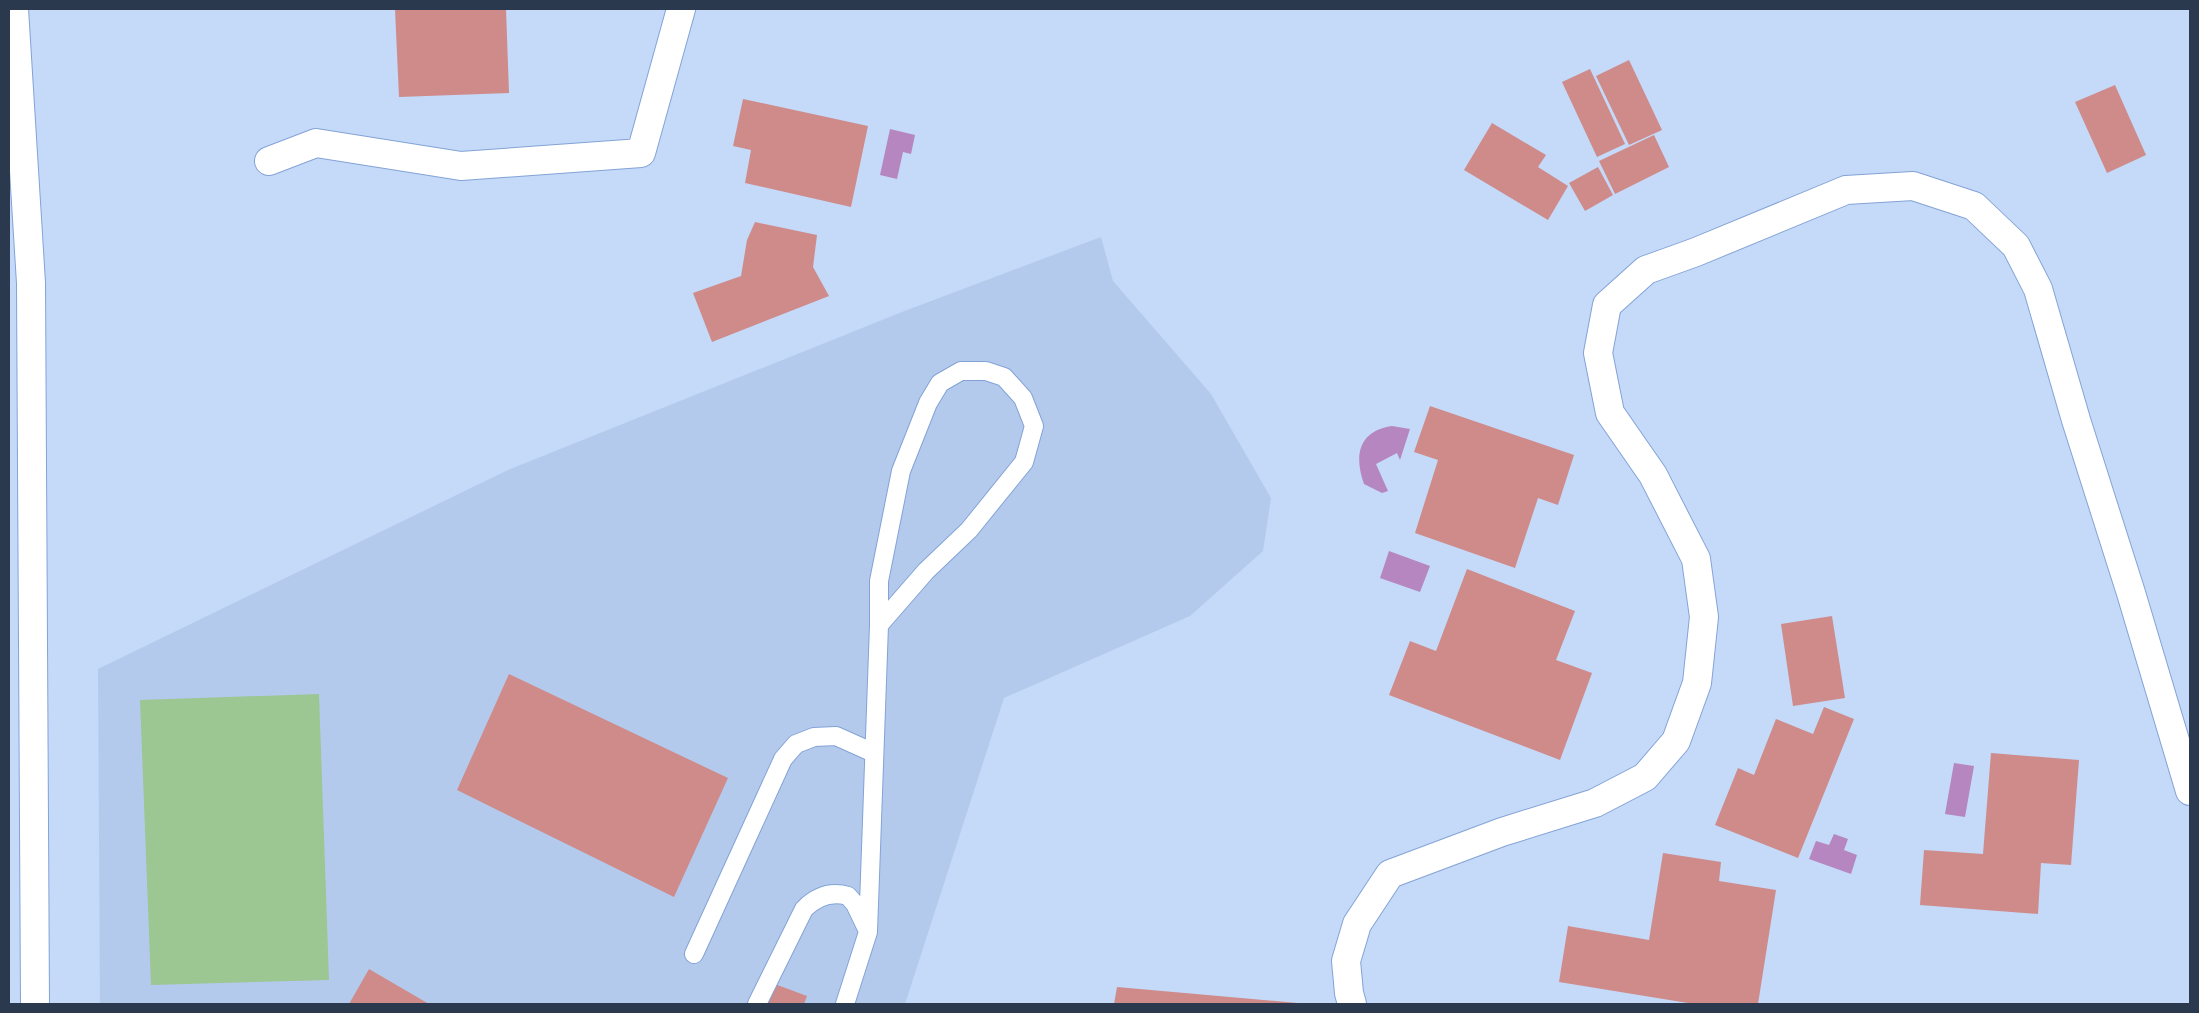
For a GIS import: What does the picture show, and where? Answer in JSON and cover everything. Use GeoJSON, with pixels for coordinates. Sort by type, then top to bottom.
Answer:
{"type":"FeatureCollection","features":[{"type":"Feature","properties":{"kind":"street"},"geometry":{"type":"LineString","coordinates":[[14,9],[13,61],[30,283],[35,1004]]}},
{"type":"Feature","properties":{"kind":"street"},"geometry":{"type":"LineString","coordinates":[[269,160],[316,143],[461,166],[641,153],[681,9]]}},
{"type":"Feature","properties":{"kind":"street"},"geometry":{"type":"LineString","coordinates":[[1352,1004],[1349,994],[1346,961],[1357,924],[1390,874],[1502,832],[1595,803],[1645,777],[1676,741],[1697,683],[1704,617],[1696,559],[1653,475],[1610,412],[1598,353],[1607,305],[1646,270],[1696,252],[1846,190],[1913,186],[1939,194],[1974,206],[2016,246],[2038,289],[2076,420],[2131,593],[2190,791]]}},
{"type":"Feature","properties":{"kind":"lane"},"geometry":{"type":"LineString","coordinates":[[845,1004],[868,932],[879,581],[900,471],[928,403],[940,383],[961,372],[986,371],[1004,377],[1023,398],[1034,426],[1024,462],[969,530],[926,571],[879,625]]}},
{"type":"Feature","properties":{"kind":"lane"},"geometry":{"type":"LineString","coordinates":[[694,954],[783,759],[796,744],[814,737],[836,736],[874,753]]}},
{"type":"Feature","properties":{"kind":"lane"},"geometry":{"type":"LineString","coordinates":[[756,1004],[804,909],[815,898],[834,894],[848,896],[868,932]]}},
{"type":"Feature","properties":{"kind":"shaded area"},"geometry":{"type":"Polygon","coordinates":[[[890,129],[915,135],[911,154],[903,152],[897,179],[880,175],[890,129]]]}},
{"type":"Feature","properties":{"kind":"shaded area"},"geometry":{"type":"Polygon","coordinates":[[[1101,237],[1113,281],[1211,394],[1271,498],[1263,551],[1190,616],[1004,698],[905,1004],[100,1004],[98,669],[508,470],[902,312],[1101,237]]]}},
{"type":"Feature","properties":{"kind":"shaded area"},"geometry":{"type":"Polygon","coordinates":[[[1392,426],[1410,429],[1400,460],[1397,453],[1376,464],[1388,491],[1382,493],[1364,484],[1359,464],[1360,455],[1362,446],[1372,433],[1392,426]]]}},
{"type":"Feature","properties":{"kind":"shaded area"},"geometry":{"type":"Polygon","coordinates":[[[1389,551],[1430,566],[1420,592],[1380,578],[1389,551]]]}},
{"type":"Feature","properties":{"kind":"shaded area"},"geometry":{"type":"Polygon","coordinates":[[[1954,763],[1974,766],[1965,817],[1945,814],[1954,763]]]}},
{"type":"Feature","properties":{"kind":"shaded area"},"geometry":{"type":"Polygon","coordinates":[[[1834,834],[1848,839],[1844,850],[1857,855],[1851,874],[1809,859],[1816,841],[1829,845],[1834,834]]]}},
{"type":"Feature","properties":{"kind":"green space"},"geometry":{"type":"Polygon","coordinates":[[[319,694],[329,980],[151,985],[140,700],[319,694]]]}},
{"type":"Feature","properties":{"kind":"building"},"geometry":{"type":"Polygon","coordinates":[[[395,9],[506,9],[509,93],[399,97],[395,9]]]}},
{"type":"Feature","properties":{"kind":"building"},"geometry":{"type":"Polygon","coordinates":[[[1629,60],[1662,130],[1629,145],[1596,76],[1629,60]]]}},
{"type":"Feature","properties":{"kind":"building"},"geometry":{"type":"Polygon","coordinates":[[[1590,69],[1625,144],[1597,157],[1562,82],[1590,69]]]}},
{"type":"Feature","properties":{"kind":"building"},"geometry":{"type":"Polygon","coordinates":[[[2115,85],[2146,155],[2107,173],[2075,102],[2115,85]]]}},
{"type":"Feature","properties":{"kind":"building"},"geometry":{"type":"Polygon","coordinates":[[[743,99],[868,126],[851,207],[745,183],[751,150],[733,146],[743,99]]]}},
{"type":"Feature","properties":{"kind":"building"},"geometry":{"type":"Polygon","coordinates":[[[1492,123],[1546,155],[1538,167],[1568,186],[1548,220],[1464,170],[1492,123]]]}},
{"type":"Feature","properties":{"kind":"building"},"geometry":{"type":"Polygon","coordinates":[[[1654,135],[1669,167],[1615,194],[1599,161],[1654,135]]]}},
{"type":"Feature","properties":{"kind":"building"},"geometry":{"type":"Polygon","coordinates":[[[1598,167],[1613,195],[1585,211],[1569,183],[1598,167]]]}},
{"type":"Feature","properties":{"kind":"building"},"geometry":{"type":"Polygon","coordinates":[[[755,222],[817,235],[813,267],[829,296],[712,342],[693,293],[741,276],[747,240],[755,222]]]}},
{"type":"Feature","properties":{"kind":"building"},"geometry":{"type":"Polygon","coordinates":[[[1430,406],[1574,455],[1558,505],[1538,498],[1515,568],[1415,533],[1438,460],[1414,452],[1430,406]]]}},
{"type":"Feature","properties":{"kind":"building"},"geometry":{"type":"Polygon","coordinates":[[[1467,569],[1575,611],[1556,660],[1592,673],[1560,760],[1389,695],[1410,641],[1436,651],[1467,569]]]}},
{"type":"Feature","properties":{"kind":"building"},"geometry":{"type":"Polygon","coordinates":[[[1832,616],[1845,698],[1793,706],[1781,624],[1832,616]]]}},
{"type":"Feature","properties":{"kind":"building"},"geometry":{"type":"Polygon","coordinates":[[[509,674],[728,778],[674,897],[457,790],[509,674]]]}},
{"type":"Feature","properties":{"kind":"building"},"geometry":{"type":"Polygon","coordinates":[[[1824,707],[1854,719],[1798,858],[1715,825],[1738,768],[1754,775],[1776,719],[1813,734],[1824,707]]]}},
{"type":"Feature","properties":{"kind":"building"},"geometry":{"type":"Polygon","coordinates":[[[1991,753],[2079,760],[2071,865],[2041,863],[2038,914],[1920,905],[1924,850],[1983,854],[1991,753]]]}},
{"type":"Feature","properties":{"kind":"building"},"geometry":{"type":"Polygon","coordinates":[[[1663,853],[1721,862],[1719,881],[1776,890],[1758,1004],[1694,1004],[1559,982],[1568,926],[1649,940],[1663,853]]]}},
{"type":"Feature","properties":{"kind":"building"},"geometry":{"type":"Polygon","coordinates":[[[369,969],[429,1004],[349,1004],[369,969]]]}},
{"type":"Feature","properties":{"kind":"building"},"geometry":{"type":"Polygon","coordinates":[[[772,983],[807,996],[804,1004],[764,1004],[772,983]]]}},
{"type":"Feature","properties":{"kind":"building"},"geometry":{"type":"Polygon","coordinates":[[[1117,987],[1298,1003],[1298,1004],[1114,1004],[1117,987]]]}}]}
